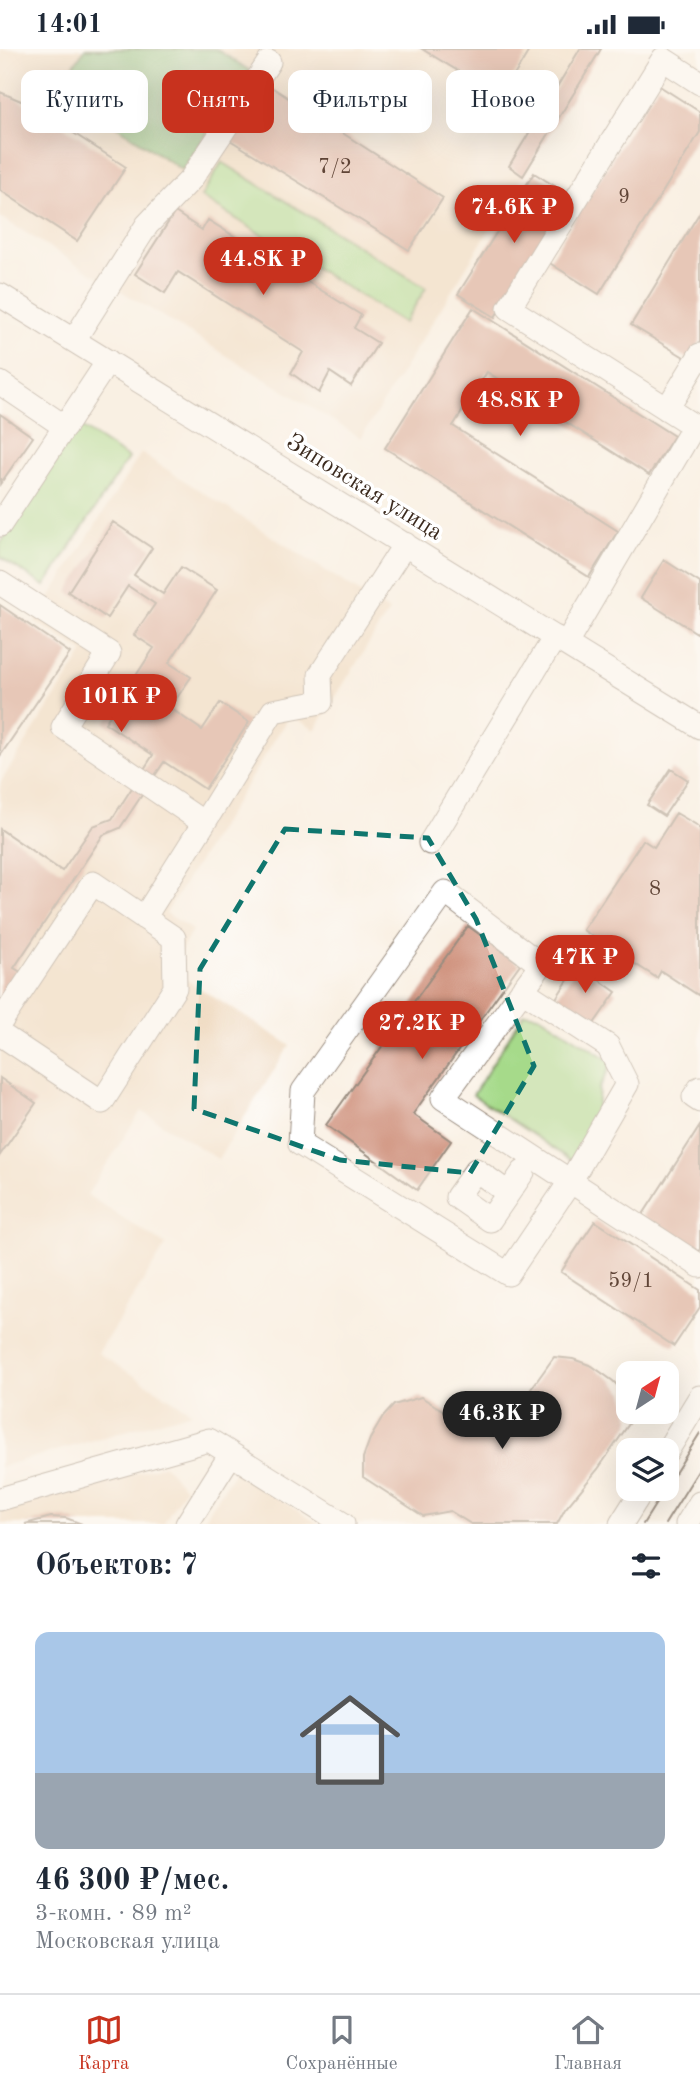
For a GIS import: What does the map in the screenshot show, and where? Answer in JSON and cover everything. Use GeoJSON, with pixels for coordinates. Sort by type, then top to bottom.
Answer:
{"type":"FeatureCollection","features":[{"type":"Feature","properties":{"kind":"street"},"geometry":{"type":"LineString","coordinates":[[430,843],[697,428],[509,308],[663,59],[700,82]]}},
{"type":"Feature","properties":{"kind":"street"},"geometry":{"type":"LineString","coordinates":[[74,340],[147,225],[191,179],[269,62]]}},
{"type":"Feature","properties":{"kind":"street","name":"Зиповская улица"},"geometry":{"type":"LineString","coordinates":[[3,303],[74,340],[700,727]]}},
{"type":"Feature","properties":{"kind":"street"},"geometry":{"type":"LineString","coordinates":[[667,409],[700,355]]}},
{"type":"Feature","properties":{"kind":"street"},"geometry":{"type":"LineString","coordinates":[[0,525],[108,361]]}},
{"type":"Feature","properties":{"kind":"street"},"geometry":{"type":"LineString","coordinates":[[0,383],[65,427]]}},
{"type":"Feature","properties":{"kind":"street"},"geometry":{"type":"LineString","coordinates":[[144,918],[273,712],[321,702],[320,675],[405,544]]}},
{"type":"Feature","properties":{"kind":"street"},"geometry":{"type":"LineString","coordinates":[[0,583],[109,653],[63,727],[204,824]]}},
{"type":"Feature","properties":{"kind":"street"},"geometry":{"type":"LineString","coordinates":[[0,1023],[93,883],[174,937],[175,988],[102,1102],[0,1034]]}},
{"type":"Feature","properties":{"kind":"street"},"geometry":{"type":"LineString","coordinates":[[522,990],[608,1047],[627,1084],[570,1182],[508,1274],[300,1143],[303,1091],[445,892],[541,965],[522,990],[443,1098],[570,1182],[700,1266]]}},
{"type":"Feature","properties":{"kind":"street"},"geometry":{"type":"LineString","coordinates":[[700,1088],[694,1097],[700,1101]]}},
{"type":"Feature","properties":{"kind":"street"},"geometry":{"type":"LineString","coordinates":[[508,1193],[523,1172]]}},
{"type":"Feature","properties":{"kind":"street"},"geometry":{"type":"LineString","coordinates":[[675,1438],[700,1397]]}},
{"type":"Feature","properties":{"kind":"street"},"geometry":{"type":"LineString","coordinates":[[0,1499],[209,1440],[343,1524]]}},
{"type":"Feature","properties":{"kind":"street"},"geometry":{"type":"LineString","coordinates":[[187,1524],[231,1454]]}},
{"type":"Feature","properties":{"kind":"street"},"geometry":{"type":"LineString","coordinates":[[621,1524],[635,1501]]}},
{"type":"Feature","properties":{"kind":"street"},"geometry":{"type":"LineString","coordinates":[[687,1524],[700,1503]]}},
{"type":"Feature","properties":{"kind":"highlighted area"},"geometry":{"type":"Polygon","coordinates":[[[285,829],[428,838],[476,919],[534,1066],[470,1173],[340,1160],[194,1109],[200,969],[285,829]]]}},
{"type":"Feature","properties":{"kind":"shaded area"},"geometry":{"type":"Polygon","coordinates":[[[0,49],[601,49],[559,117],[559,70],[446,70],[446,133],[549,133],[361,438],[0,217],[0,49]]]}},
{"type":"Feature","properties":{"kind":"shaded area"},"geometry":{"type":"Polygon","coordinates":[[[141,453],[389,611],[315,730],[290,715],[166,913],[193,930],[169,969],[290,1045],[218,1159],[141,1111],[87,1195],[166,1245],[98,1353],[192,1412],[0,1467],[0,783],[84,652],[35,621],[141,453]]]}},
{"type":"Feature","properties":{"kind":"shaded area"},"geometry":{"type":"Polygon","coordinates":[[[164,1465],[185,1488],[163,1524],[0,1524],[0,1510],[164,1465]]]}},
{"type":"Feature","properties":{"kind":"shaded area"},"geometry":{"type":"Polygon","coordinates":[[[235,1471],[319,1524],[201,1524],[235,1471]]]}},
{"type":"Feature","properties":{"kind":"green space"},"geometry":{"type":"Polygon","coordinates":[[[85,49],[216,49],[248,70],[162,70],[162,133],[207,133],[182,170],[127,133],[148,133],[148,70],[71,70],[85,49]]]}},
{"type":"Feature","properties":{"kind":"green space"},"geometry":{"type":"Polygon","coordinates":[[[222,162],[426,288],[404,323],[201,197],[222,162]]]}},
{"type":"Feature","properties":{"kind":"green space"},"geometry":{"type":"Polygon","coordinates":[[[78,425],[128,458],[45,586],[0,557],[0,544],[78,425]]]}},
{"type":"Feature","properties":{"kind":"green space"},"geometry":{"type":"Polygon","coordinates":[[[524,1013],[539,1015],[612,1062],[599,1089],[595,1129],[572,1161],[473,1095],[524,1013]]]}},
{"type":"Feature","properties":{"kind":"building"},"geometry":{"type":"Polygon","coordinates":[[[422,49],[530,49],[517,70],[457,70],[422,49]]]}},
{"type":"Feature","properties":{"kind":"building"},"geometry":{"type":"Polygon","coordinates":[[[580,49],[601,49],[559,117],[559,84],[580,49]]]}},
{"type":"Feature","properties":{"kind":"building"},"geometry":{"type":"Polygon","coordinates":[[[658,85],[700,112],[700,132],[599,294],[548,262],[658,85]]]}},
{"type":"Feature","properties":{"kind":"building"},"geometry":{"type":"Polygon","coordinates":[[[274,89],[288,98],[288,133],[342,133],[443,198],[409,250],[225,137],[228,133],[274,133],[274,89]]]}},
{"type":"Feature","properties":{"kind":"building"},"geometry":{"type":"Polygon","coordinates":[[[0,92],[21,101],[21,133],[73,133],[126,167],[77,241],[0,190],[0,92]]]}},
{"type":"Feature","properties":{"kind":"building"},"geometry":{"type":"Polygon","coordinates":[[[529,133],[549,133],[523,176],[509,166],[529,133]]]}},
{"type":"Feature","properties":{"kind":"building"},"geometry":{"type":"Polygon","coordinates":[[[534,173],[569,195],[495,317],[458,294],[534,173]]]}},
{"type":"Feature","properties":{"kind":"building"},"geometry":{"type":"Polygon","coordinates":[[[175,212],[202,230],[208,220],[361,315],[354,328],[378,343],[351,386],[330,372],[319,393],[291,373],[303,352],[178,272],[165,293],[135,274],[175,212]]]}},
{"type":"Feature","properties":{"kind":"building"},"geometry":{"type":"Polygon","coordinates":[[[700,212],[700,342],[689,360],[631,325],[700,212]]]}},
{"type":"Feature","properties":{"kind":"building"},"geometry":{"type":"Polygon","coordinates":[[[473,308],[674,436],[649,475],[487,372],[453,426],[618,531],[589,577],[385,448],[473,308]]]}},
{"type":"Feature","properties":{"kind":"building"},"geometry":{"type":"Polygon","coordinates":[[[0,414],[33,437],[0,484],[0,414]]]}},
{"type":"Feature","properties":{"kind":"building"},"geometry":{"type":"Polygon","coordinates":[[[113,522],[152,548],[134,575],[163,594],[181,567],[217,590],[169,663],[191,677],[170,708],[202,730],[220,703],[249,722],[205,789],[164,762],[120,828],[103,835],[14,968],[24,974],[0,1009],[0,829],[62,871],[93,826],[112,819],[153,755],[105,723],[154,648],[134,635],[155,604],[128,586],[107,618],[68,592],[113,522]]]}},
{"type":"Feature","properties":{"kind":"building"},"geometry":{"type":"Polygon","coordinates":[[[664,560],[700,583],[700,635],[641,598],[664,560]]]}},
{"type":"Feature","properties":{"kind":"building"},"geometry":{"type":"Polygon","coordinates":[[[0,605],[70,653],[0,756],[0,605]]]}},
{"type":"Feature","properties":{"kind":"building"},"geometry":{"type":"Polygon","coordinates":[[[671,769],[688,780],[664,816],[647,805],[671,769]]]}},
{"type":"Feature","properties":{"kind":"building"},"geometry":{"type":"Polygon","coordinates":[[[676,813],[700,827],[698,995],[661,971],[657,978],[583,930],[643,840],[654,847],[676,813]]]}},
{"type":"Feature","properties":{"kind":"building"},"geometry":{"type":"Polygon","coordinates":[[[468,926],[520,964],[413,1114],[451,1141],[417,1190],[326,1125],[468,926]]]}},
{"type":"Feature","properties":{"kind":"building"},"geometry":{"type":"Polygon","coordinates":[[[578,965],[616,992],[593,1025],[555,1000],[578,965]]]}},
{"type":"Feature","properties":{"kind":"building"},"geometry":{"type":"Polygon","coordinates":[[[0,1078],[36,1103],[0,1155],[0,1078]]]}},
{"type":"Feature","properties":{"kind":"building"},"geometry":{"type":"Polygon","coordinates":[[[700,1126],[700,1249],[698,1252],[642,1216],[700,1126]]]}},
{"type":"Feature","properties":{"kind":"building"},"geometry":{"type":"Polygon","coordinates":[[[595,1221],[700,1290],[700,1307],[674,1346],[561,1272],[595,1221]]]}},
{"type":"Feature","properties":{"kind":"building"},"geometry":{"type":"Polygon","coordinates":[[[554,1357],[573,1359],[592,1366],[613,1381],[616,1384],[616,1425],[628,1425],[619,1438],[616,1438],[616,1443],[565,1509],[557,1524],[471,1524],[450,1511],[423,1516],[363,1477],[363,1458],[370,1439],[394,1405],[421,1397],[472,1428],[491,1431],[503,1428],[554,1357]]]}},
{"type":"Feature","properties":{"kind":"building"},"geometry":{"type":"Polygon","coordinates":[[[51,1517],[66,1518],[82,1524],[25,1524],[51,1517]]]}},
{"type":"Feature","properties":{"kind":"tram line"},"geometry":{"type":"LineString","coordinates":[[679,1467],[700,1433]]}},
{"type":"Feature","properties":{"kind":"tram line"},"geometry":{"type":"LineString","coordinates":[[665,1524],[700,1468]]}},
{"type":"Feature","properties":{"kind":"tram line"},"geometry":{"type":"LineString","coordinates":[[643,1524],[657,1501]]}}]}
